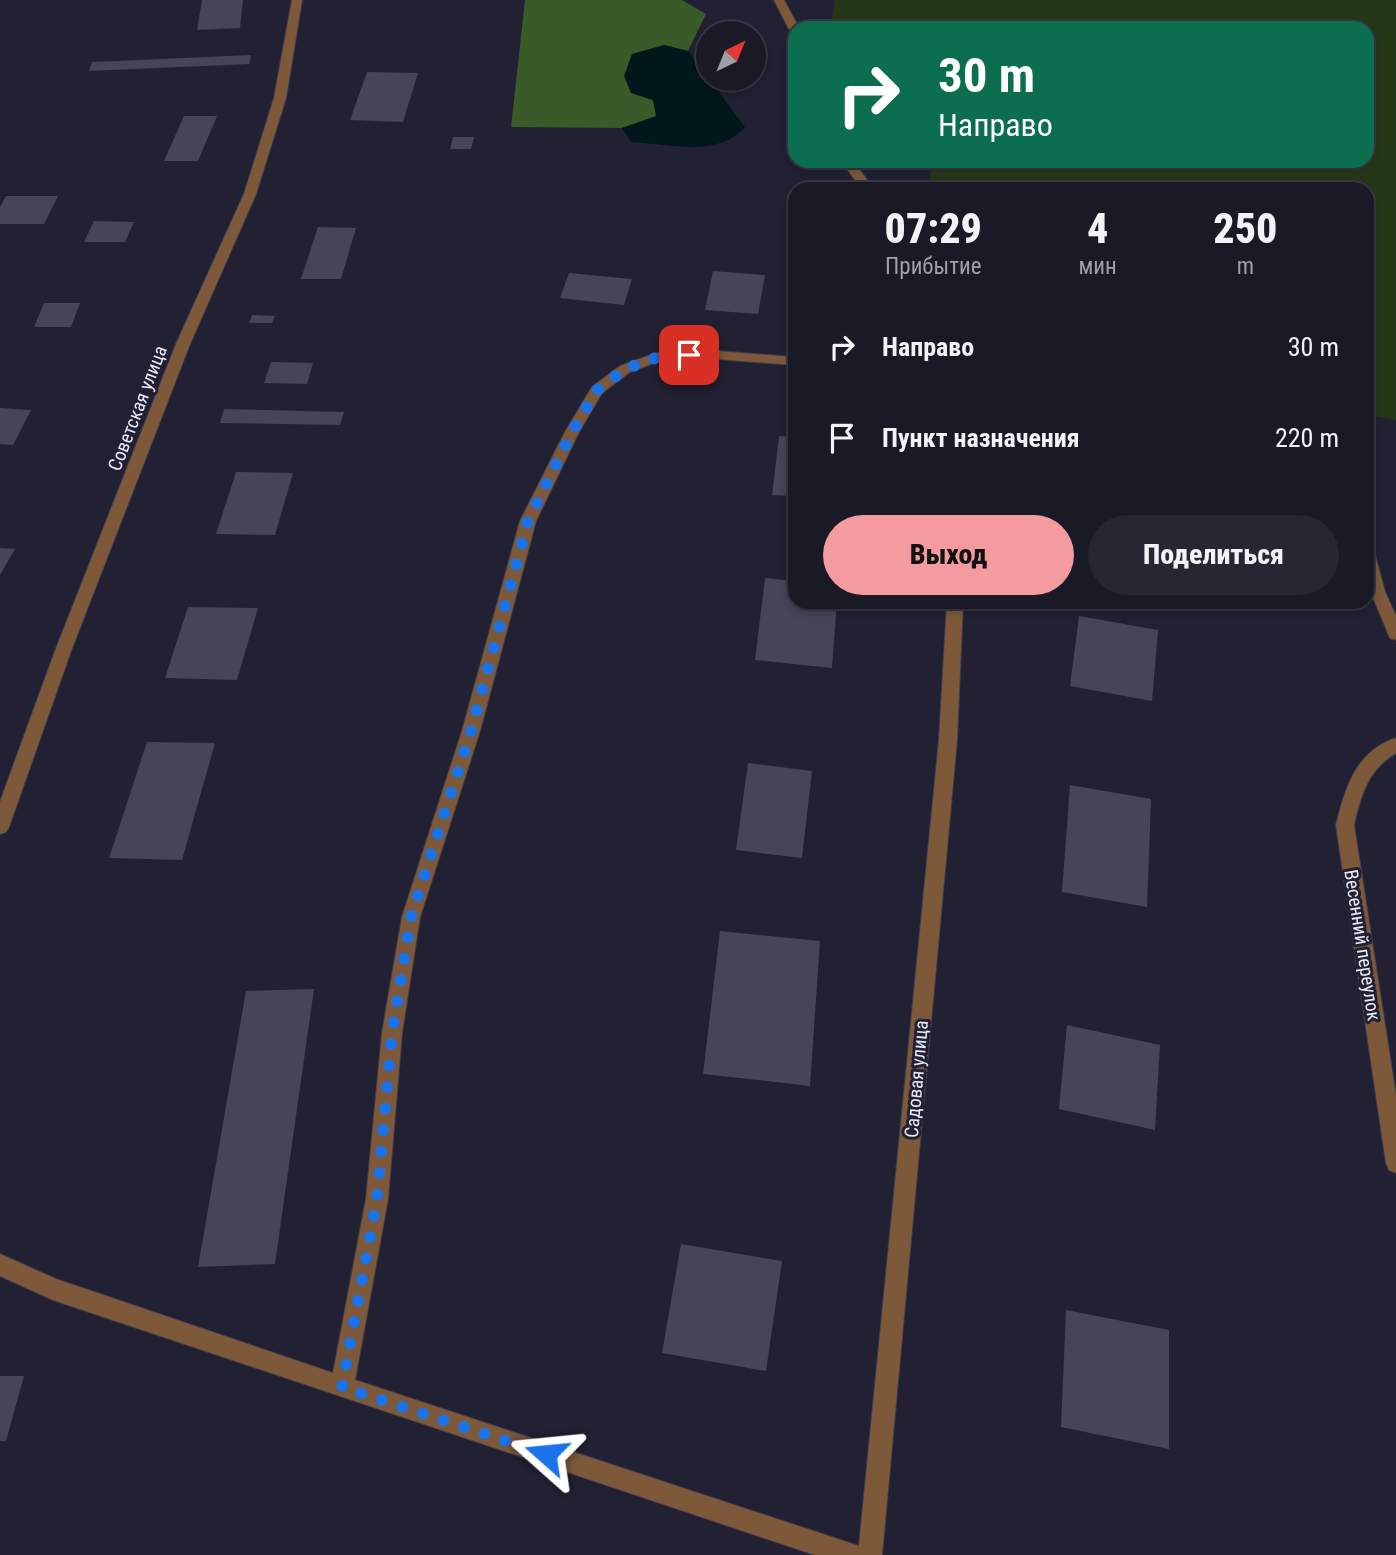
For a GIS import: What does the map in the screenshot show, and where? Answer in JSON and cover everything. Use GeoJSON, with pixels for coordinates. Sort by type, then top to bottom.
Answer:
{"type":"FeatureCollection","features":[{"type":"Feature","properties":{"kind":"street","name":"Советская улица"},"geometry":{"type":"LineString","coordinates":[[0,827],[63,651],[173,369],[250,194],[280,98],[297,0]]}},
{"type":"Feature","properties":{"kind":"street"},"geometry":{"type":"LineString","coordinates":[[779,0],[790,21]]}},
{"type":"Feature","properties":{"kind":"street"},"geometry":{"type":"LineString","coordinates":[[852,168],[864,182]]}},
{"type":"Feature","properties":{"kind":"street"},"geometry":{"type":"LineString","coordinates":[[342,1387],[377,1199],[392,1033],[411,917],[471,731],[528,521],[572,432],[597,390],[625,369],[661,356],[717,355],[788,361]]}},
{"type":"Feature","properties":{"kind":"street"},"geometry":{"type":"LineString","coordinates":[[1374,581],[1396,634]]}},
{"type":"Feature","properties":{"kind":"street","name":"Садовая улица"},"geometry":{"type":"LineString","coordinates":[[870,1555],[947,754],[955,609]]}},
{"type":"Feature","properties":{"kind":"street","name":"Весенний переулок"},"geometry":{"type":"LineString","coordinates":[[1396,745],[1383,752],[1355,781],[1345,825],[1396,1163]]}},
{"type":"Feature","properties":{"kind":"street"},"geometry":{"type":"LineString","coordinates":[[0,1265],[53,1289],[852,1555]]}},
{"type":"Feature","properties":{"kind":"green space"},"geometry":{"type":"Polygon","coordinates":[[[525,0],[682,0],[706,14],[703,21],[696,21],[696,35],[688,51],[664,45],[632,93],[653,100],[657,117],[622,128],[511,127],[525,0]]]}},
{"type":"Feature","properties":{"kind":"green space"},"geometry":{"type":"Polygon","coordinates":[[[835,0],[1396,0],[1396,420],[1374,416],[1374,182],[930,182],[931,168],[1374,168],[1374,21],[832,21],[835,0]]]}},
{"type":"Feature","properties":{"kind":"shaded area"},"geometry":{"type":"Polygon","coordinates":[[[664,45],[688,51],[696,62],[696,91],[718,91],[745,127],[734,137],[707,146],[631,142],[622,128],[656,116],[653,100],[631,93],[624,76],[632,54],[664,45]]]}},
{"type":"Feature","properties":{"kind":"building"},"geometry":{"type":"Polygon","coordinates":[[[202,0],[243,0],[240,28],[197,30],[202,0]]]}},
{"type":"Feature","properties":{"kind":"building"},"geometry":{"type":"Polygon","coordinates":[[[251,55],[249,64],[89,71],[92,62],[251,55]]]}},
{"type":"Feature","properties":{"kind":"building"},"geometry":{"type":"Polygon","coordinates":[[[367,72],[418,73],[403,122],[350,120],[367,72]]]}},
{"type":"Feature","properties":{"kind":"building"},"geometry":{"type":"Polygon","coordinates":[[[184,116],[217,116],[198,161],[164,161],[184,116]]]}},
{"type":"Feature","properties":{"kind":"building"},"geometry":{"type":"Polygon","coordinates":[[[453,137],[474,137],[471,149],[450,149],[453,137]]]}},
{"type":"Feature","properties":{"kind":"building"},"geometry":{"type":"Polygon","coordinates":[[[6,196],[58,196],[44,224],[0,224],[0,207],[6,196]]]}},
{"type":"Feature","properties":{"kind":"building"},"geometry":{"type":"Polygon","coordinates":[[[94,221],[134,222],[125,242],[84,242],[94,221]]]}},
{"type":"Feature","properties":{"kind":"building"},"geometry":{"type":"Polygon","coordinates":[[[318,227],[356,228],[341,279],[301,279],[318,227]]]}},
{"type":"Feature","properties":{"kind":"building"},"geometry":{"type":"Polygon","coordinates":[[[713,271],[765,275],[758,314],[705,310],[713,271]]]}},
{"type":"Feature","properties":{"kind":"building"},"geometry":{"type":"Polygon","coordinates":[[[569,273],[632,279],[624,305],[560,298],[569,273]]]}},
{"type":"Feature","properties":{"kind":"building"},"geometry":{"type":"Polygon","coordinates":[[[44,303],[80,303],[71,327],[34,327],[44,303]]]}},
{"type":"Feature","properties":{"kind":"building"},"geometry":{"type":"Polygon","coordinates":[[[252,315],[275,316],[272,323],[249,323],[252,315]]]}},
{"type":"Feature","properties":{"kind":"building"},"geometry":{"type":"Polygon","coordinates":[[[271,362],[313,363],[307,384],[264,383],[271,362]]]}},
{"type":"Feature","properties":{"kind":"building"},"geometry":{"type":"Polygon","coordinates":[[[0,408],[31,410],[13,445],[0,444],[0,408]]]}},
{"type":"Feature","properties":{"kind":"building"},"geometry":{"type":"Polygon","coordinates":[[[224,409],[344,412],[340,425],[220,423],[224,409]]]}},
{"type":"Feature","properties":{"kind":"building"},"geometry":{"type":"Polygon","coordinates":[[[779,436],[788,437],[788,496],[772,495],[779,436]]]}},
{"type":"Feature","properties":{"kind":"building"},"geometry":{"type":"Polygon","coordinates":[[[236,472],[293,473],[275,535],[216,534],[236,472]]]}},
{"type":"Feature","properties":{"kind":"building"},"geometry":{"type":"Polygon","coordinates":[[[0,548],[15,549],[0,575],[0,548]]]}},
{"type":"Feature","properties":{"kind":"building"},"geometry":{"type":"Polygon","coordinates":[[[765,578],[788,580],[788,609],[836,609],[832,668],[755,660],[765,578]]]}},
{"type":"Feature","properties":{"kind":"building"},"geometry":{"type":"Polygon","coordinates":[[[188,607],[258,608],[237,680],[165,678],[188,607]]]}},
{"type":"Feature","properties":{"kind":"building"},"geometry":{"type":"Polygon","coordinates":[[[1079,616],[1158,630],[1152,701],[1070,686],[1079,616]]]}},
{"type":"Feature","properties":{"kind":"building"},"geometry":{"type":"Polygon","coordinates":[[[147,742],[215,743],[182,860],[109,858],[147,742]]]}},
{"type":"Feature","properties":{"kind":"building"},"geometry":{"type":"Polygon","coordinates":[[[748,763],[812,771],[802,858],[736,850],[748,763]]]}},
{"type":"Feature","properties":{"kind":"building"},"geometry":{"type":"Polygon","coordinates":[[[1070,785],[1151,799],[1147,907],[1062,892],[1070,785]]]}},
{"type":"Feature","properties":{"kind":"building"},"geometry":{"type":"Polygon","coordinates":[[[720,931],[820,941],[810,1086],[703,1074],[720,931]]]}},
{"type":"Feature","properties":{"kind":"building"},"geometry":{"type":"Polygon","coordinates":[[[314,989],[275,1264],[198,1267],[246,991],[314,989]]]}},
{"type":"Feature","properties":{"kind":"building"},"geometry":{"type":"Polygon","coordinates":[[[1067,1025],[1160,1045],[1155,1130],[1059,1109],[1067,1025]]]}},
{"type":"Feature","properties":{"kind":"building"},"geometry":{"type":"Polygon","coordinates":[[[681,1244],[782,1261],[766,1371],[662,1353],[681,1244]]]}},
{"type":"Feature","properties":{"kind":"building"},"geometry":{"type":"Polygon","coordinates":[[[1066,1310],[1169,1330],[1169,1449],[1061,1427],[1066,1310]]]}},
{"type":"Feature","properties":{"kind":"building"},"geometry":{"type":"Polygon","coordinates":[[[0,1376],[24,1376],[6,1441],[0,1441],[0,1376]]]}},
{"type":"Feature","properties":{"kind":"route"},"geometry":{"type":"LineString","coordinates":[[546,1454],[342,1387],[377,1199],[392,1033],[411,917],[471,731],[528,521],[572,432],[597,390],[625,369],[661,356],[689,355]]}}]}
